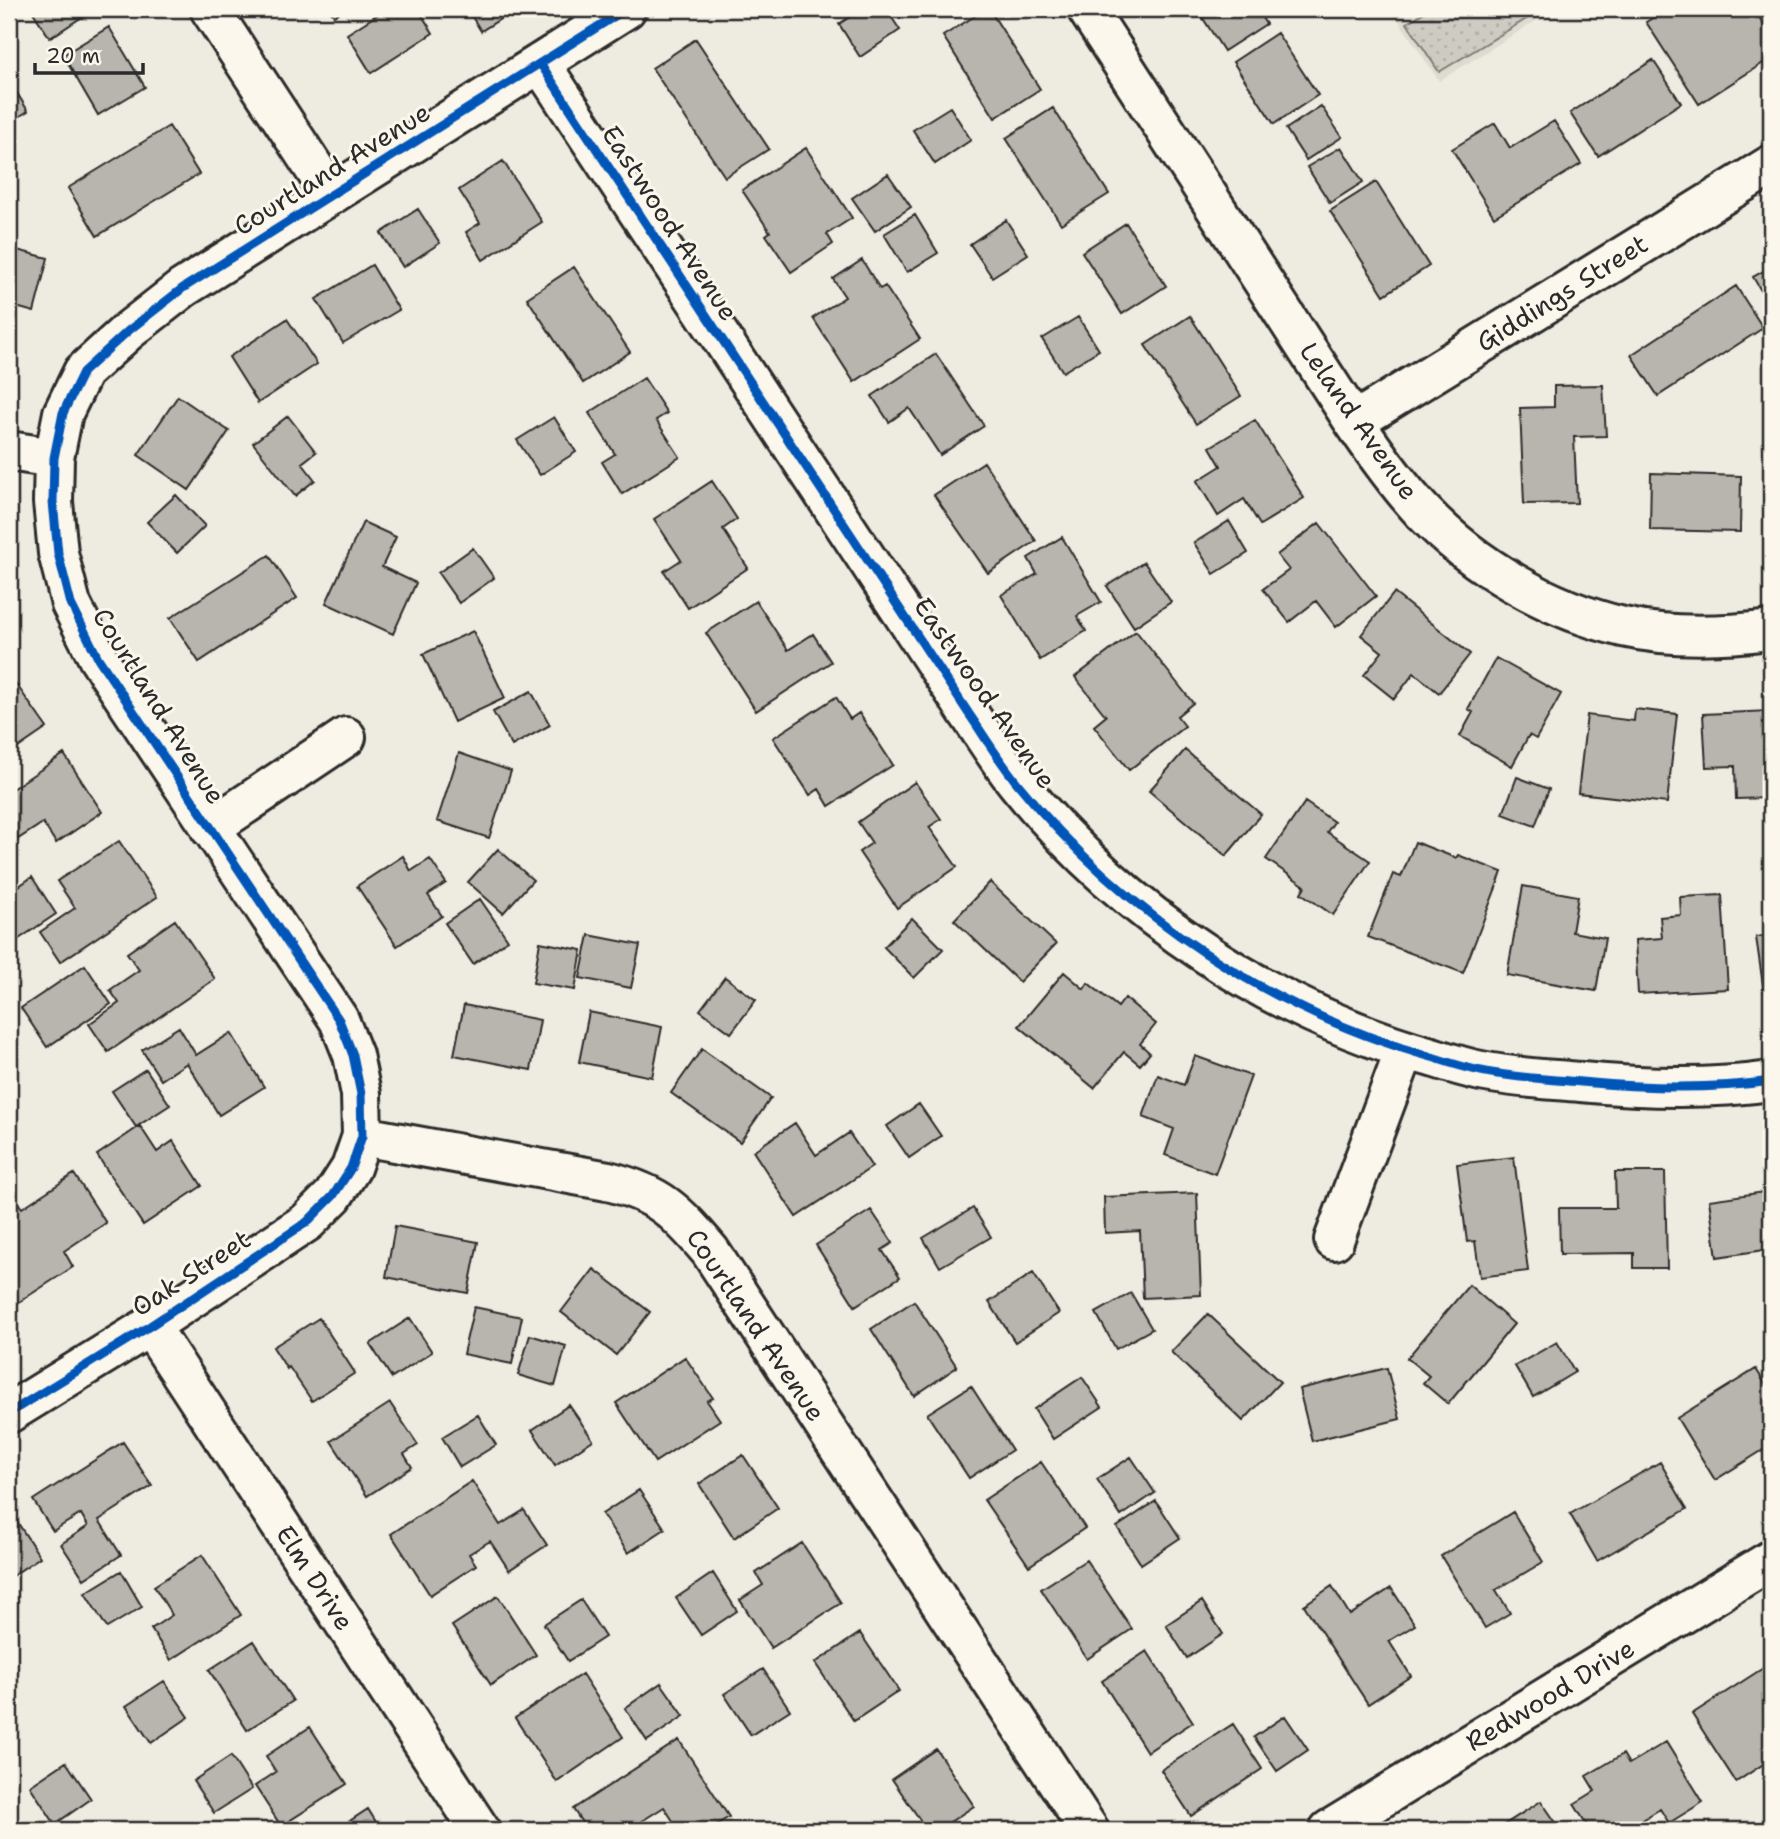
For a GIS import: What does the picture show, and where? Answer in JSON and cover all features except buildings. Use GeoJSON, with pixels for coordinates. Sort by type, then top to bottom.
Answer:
{"type":"FeatureCollection","features":[{"type":"Feature","properties":{"kind":"street"},"geometry":{"type":"LineString","coordinates":[[210,9],[331,194]]}},
{"type":"Feature","properties":{"kind":"street","name":"Courtland Avenue"},"geometry":{"type":"LineString","coordinates":[[626,9],[183,288],[128,331],[83,372],[62,413],[54,458],[53,502],[58,553],[72,604],[98,658],[339,1020],[353,1055],[361,1094],[362,1136],[638,1188],[663,1202],[686,1223],[710,1251],[1089,1830]]}},
{"type":"Feature","properties":{"kind":"street","name":"Leland Avenue"},"geometry":{"type":"LineString","coordinates":[[1087,9],[1354,422],[1391,475],[1423,512],[1462,547],[1502,576],[1584,615],[1624,627],[1661,633],[1702,635],[1771,630]]}},
{"type":"Feature","properties":{"kind":"street","name":"Eastwood Avenue"},"geometry":{"type":"LineString","coordinates":[[540,63],[961,703],[1017,783],[1086,858],[1135,902],[1202,951],[1264,989],[1333,1024],[1405,1050],[1481,1071],[1626,1086],[1701,1086],[1771,1081]]}},
{"type":"Feature","properties":{"kind":"street","name":"Giddings Street"},"geometry":{"type":"LineString","coordinates":[[1354,422],[1771,165]]}},
{"type":"Feature","properties":{"kind":"street"},"geometry":{"type":"LineString","coordinates":[[9,450],[54,458]]}},
{"type":"Feature","properties":{"kind":"street","name":"Courtland Avenue"},"geometry":{"type":"LineString","coordinates":[[210,828],[346,737]]}},
{"type":"Feature","properties":{"kind":"street"},"geometry":{"type":"LineString","coordinates":[[1334,1240],[1405,1050]]}},
{"type":"Feature","properties":{"kind":"street","name":"Oak Street"},"geometry":{"type":"LineString","coordinates":[[9,1413],[149,1326],[307,1222],[333,1196],[351,1168],[362,1136]]}},
{"type":"Feature","properties":{"kind":"street","name":"Elm Drive"},"geometry":{"type":"LineString","coordinates":[[149,1326],[480,1830]]}},
{"type":"Feature","properties":{"kind":"street","name":"Redwood Drive"},"geometry":{"type":"LineString","coordinates":[[1329,1830],[1771,1560]]}},
{"type":"Feature","properties":{"kind":"shaded area"},"geometry":{"type":"Polygon","coordinates":[[[1391,9],[1555,9],[1439,81],[1391,9]]]}},
{"type":"Feature","properties":{"kind":"shaded area"},"geometry":{"type":"Polygon","coordinates":[[[1429,9],[1543,9],[1439,72],[1407,23],[1429,9]]]}},
{"type":"Feature","properties":{"kind":"cycle path"},"geometry":{"type":"LineString","coordinates":[[9,1413],[150,1326],[307,1222],[333,1196],[351,1168],[362,1136],[361,1094],[353,1055],[339,1020],[98,658],[71,604],[58,553],[53,502],[54,458],[63,413],[83,372],[128,331],[183,288],[626,9]]}},
{"type":"Feature","properties":{"kind":"cycle path"},"geometry":{"type":"LineString","coordinates":[[540,63],[1005,767],[1060,832],[1105,876],[1154,916],[1206,953],[1260,986],[1316,1015],[1375,1039],[1464,1067],[1518,1077],[1629,1086],[1700,1087],[1771,1081]]}}]}
